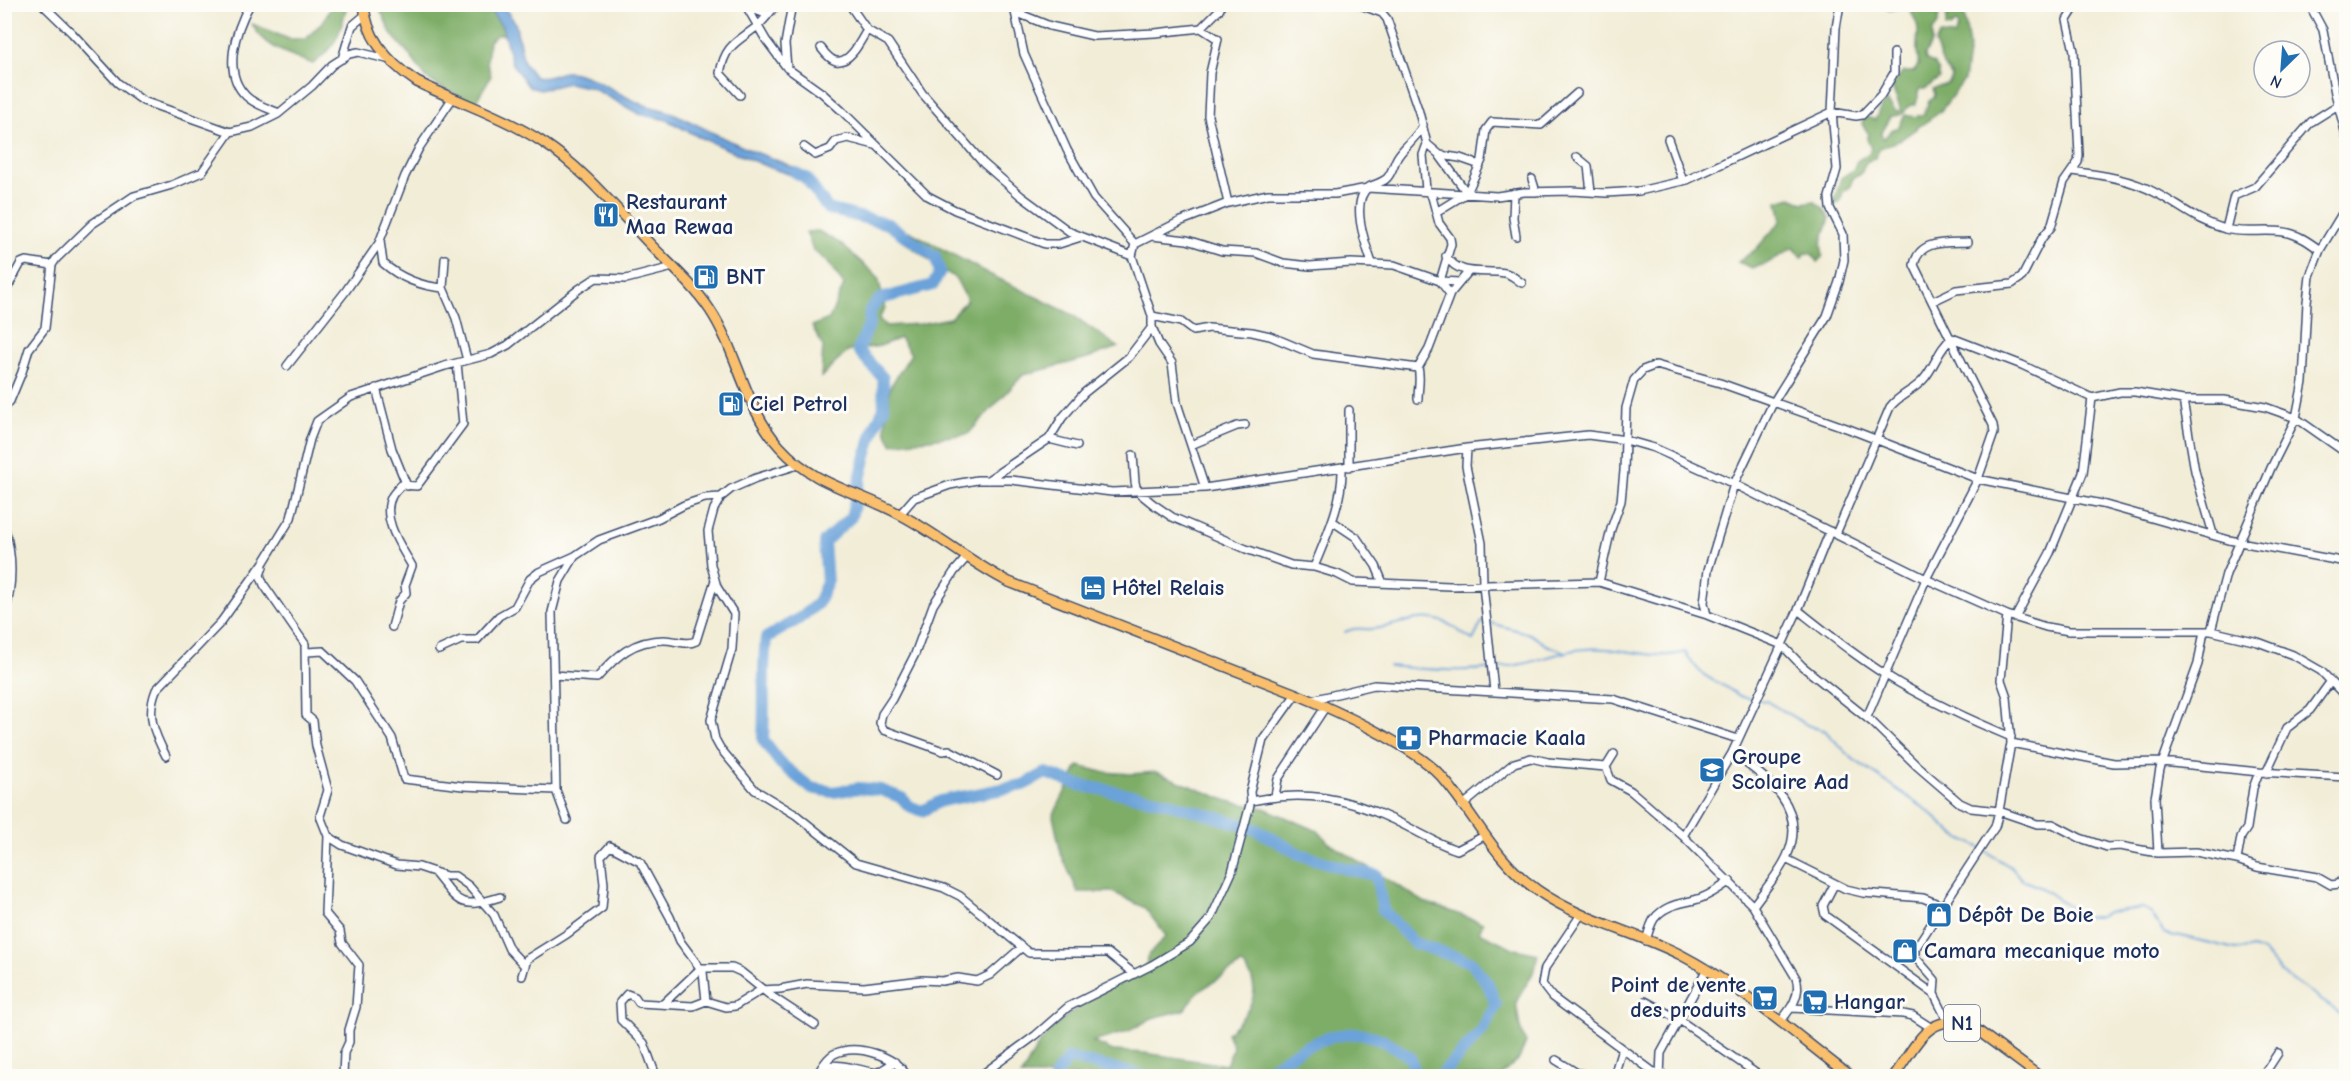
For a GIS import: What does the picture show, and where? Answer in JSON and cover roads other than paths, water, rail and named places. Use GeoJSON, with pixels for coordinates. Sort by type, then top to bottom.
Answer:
{"type":"FeatureCollection","features":[{"type":"Feature","properties":{"kind":"highway"},"geometry":{"type":"LineString","coordinates":[[364,4],[370,31],[387,59],[417,82],[521,130],[570,162],[692,285],[711,310],[732,351],[759,417],[779,446],[798,465],[827,484],[872,500],[900,514],[988,572],[1009,582],[1312,700],[1422,759],[1441,776],[1503,860],[1527,882],[1580,916],[1678,954],[1707,969],[1850,1077]]}},
{"type":"Feature","properties":{"kind":"highway","name":"N1"},"geometry":{"type":"LineString","coordinates":[[1894,1077],[1930,1027],[1948,1022],[1961,1022],[1973,1027],[2039,1077]]}},
{"type":"Feature","properties":{"kind":"street"},"geometry":{"type":"LineString","coordinates":[[42,4],[118,83],[143,101],[230,132],[252,127],[279,114],[312,86],[332,65],[342,59],[358,52],[387,59]]}},
{"type":"Feature","properties":{"kind":"street"},"geometry":{"type":"LineString","coordinates":[[250,4],[241,26],[232,69],[238,87],[247,97],[279,114]]}},
{"type":"Feature","properties":{"kind":"street"},"geometry":{"type":"LineString","coordinates":[[746,6],[763,13],[782,4]]}},
{"type":"Feature","properties":{"kind":"street"},"geometry":{"type":"LineString","coordinates":[[787,68],[785,44],[792,4]]}},
{"type":"Feature","properties":{"kind":"street"},"geometry":{"type":"LineString","coordinates":[[849,4],[867,30],[888,42],[922,93],[983,162],[1021,196],[1070,232],[1132,256]]}},
{"type":"Feature","properties":{"kind":"street"},"geometry":{"type":"LineString","coordinates":[[1010,4],[1015,12],[1024,54],[1067,150],[1094,198],[1135,244]]}},
{"type":"Feature","properties":{"kind":"street"},"geometry":{"type":"LineString","coordinates":[[1015,12],[1050,26],[1094,36],[1201,28],[1220,9],[1220,4]]}},
{"type":"Feature","properties":{"kind":"street"},"geometry":{"type":"LineString","coordinates":[[1358,4],[1382,13],[1387,19],[1423,125],[1427,144],[1423,155],[1426,190],[1432,197],[1439,223],[1450,238],[1440,281]]}},
{"type":"Feature","properties":{"kind":"street"},"geometry":{"type":"LineString","coordinates":[[1707,615],[1704,603],[1708,570],[1734,484],[1773,403],[1827,316],[1844,260],[1843,234],[1830,208],[1829,198],[1837,169],[1832,112],[1836,28],[1840,4]]}},
{"type":"Feature","properties":{"kind":"street"},"geometry":{"type":"LineString","coordinates":[[1933,302],[1956,290],[2012,284],[2022,277],[2050,227],[2064,182],[2079,155],[2074,51],[2067,20],[2077,4]]}},
{"type":"Feature","properties":{"kind":"street"},"geometry":{"type":"LineString","coordinates":[[2309,4],[2323,30],[2334,90],[2346,135]]}},
{"type":"Feature","properties":{"kind":"street"},"geometry":{"type":"LineString","coordinates":[[746,6],[787,68],[822,93],[928,196],[955,210],[1045,244],[1059,244],[1081,237]]}},
{"type":"Feature","properties":{"kind":"street"},"geometry":{"type":"LineString","coordinates":[[740,95],[720,73],[723,59],[732,43],[758,26],[772,10]]}},
{"type":"Feature","properties":{"kind":"street"},"geometry":{"type":"LineString","coordinates":[[342,59],[352,26],[365,15]]}},
{"type":"Feature","properties":{"kind":"street"},"geometry":{"type":"LineString","coordinates":[[1201,28],[1218,39],[1208,82],[1208,116],[1228,203]]}},
{"type":"Feature","properties":{"kind":"street"},"geometry":{"type":"LineString","coordinates":[[820,48],[832,60],[837,62],[846,59],[857,47],[867,30]]}},
{"type":"Feature","properties":{"kind":"street"},"geometry":{"type":"LineString","coordinates":[[1205,489],[1178,403],[1172,363],[1159,344],[1152,327],[1152,316],[1132,256],[1135,244],[1228,203],[1268,194],[1335,194],[1368,188],[1497,196],[1536,192],[1639,191],[1683,181],[1832,112],[1862,115],[1881,95],[1894,73],[1894,53]]}},
{"type":"Feature","properties":{"kind":"street"},"geometry":{"type":"LineString","coordinates":[[1436,212],[1467,193],[1480,165],[1486,130],[1492,122],[1541,125],[1576,93]]}},
{"type":"Feature","properties":{"kind":"street"},"geometry":{"type":"LineString","coordinates":[[287,366],[345,292],[380,241],[405,176],[419,148],[452,99]]}},
{"type":"Feature","properties":{"kind":"street"},"geometry":{"type":"LineString","coordinates":[[2226,229],[2234,196],[2256,187],[2312,122],[2338,105]]}},
{"type":"Feature","properties":{"kind":"street"},"geometry":{"type":"LineString","coordinates":[[1372,263],[1363,238],[1360,201],[1368,188],[1390,175],[1400,153],[1423,125]]}},
{"type":"Feature","properties":{"kind":"street"},"geometry":{"type":"LineString","coordinates":[[4,409],[10,401],[29,349],[45,328],[52,265],[92,224],[134,196],[172,185],[202,172],[230,132]]}},
{"type":"Feature","properties":{"kind":"street"},"geometry":{"type":"LineString","coordinates":[[804,147],[815,154],[830,149],[836,141],[848,138],[877,145]]}},
{"type":"Feature","properties":{"kind":"street"},"geometry":{"type":"LineString","coordinates":[[1668,139],[1683,181]]}},
{"type":"Feature","properties":{"kind":"street"},"geometry":{"type":"LineString","coordinates":[[1427,144],[1440,155],[1467,193]]}},
{"type":"Feature","properties":{"kind":"street"},"geometry":{"type":"LineString","coordinates":[[1440,155],[1460,158],[1480,165]]}},
{"type":"Feature","properties":{"kind":"street"},"geometry":{"type":"LineString","coordinates":[[1577,157],[1588,166],[1591,192]]}},
{"type":"Feature","properties":{"kind":"street"},"geometry":{"type":"LineString","coordinates":[[2072,171],[2100,174],[2137,184],[2157,193],[2187,213],[2226,229],[2252,233],[2283,232],[2302,237],[2320,250]]}},
{"type":"Feature","properties":{"kind":"street"},"geometry":{"type":"LineString","coordinates":[[1532,179],[1536,192]]}},
{"type":"Feature","properties":{"kind":"street"},"geometry":{"type":"LineString","coordinates":[[1514,194],[1513,219],[1516,236]]}},
{"type":"Feature","properties":{"kind":"street"},"geometry":{"type":"LineString","coordinates":[[2158,853],[2155,798],[2162,762],[2198,664],[2226,574],[2271,468],[2296,418],[2303,382],[2310,276],[2320,250],[2346,207]]}},
{"type":"Feature","properties":{"kind":"street"},"geometry":{"type":"LineString","coordinates":[[1149,236],[1187,240],[1222,251],[1256,253],[1283,263],[1310,266],[1372,263],[1394,265],[1440,281],[1460,282]]}},
{"type":"Feature","properties":{"kind":"street"},"geometry":{"type":"LineString","coordinates":[[380,241],[382,263],[390,270],[426,287],[443,288]]}},
{"type":"Feature","properties":{"kind":"street"},"geometry":{"type":"LineString","coordinates":[[1866,717],[1926,579],[1978,479],[1994,432],[1952,338],[1914,265],[1916,255],[1923,247],[1942,243],[1968,242]]}},
{"type":"Feature","properties":{"kind":"street"},"geometry":{"type":"LineString","coordinates":[[1446,256],[1452,265],[1469,271],[1508,273],[1522,283]]}},
{"type":"Feature","properties":{"kind":"street"},"geometry":{"type":"LineString","coordinates":[[446,259],[443,288],[456,318],[467,360]]}},
{"type":"Feature","properties":{"kind":"street"},"geometry":{"type":"LineString","coordinates":[[4,294],[21,263],[26,261],[52,265]]}},
{"type":"Feature","properties":{"kind":"street"},"geometry":{"type":"LineString","coordinates":[[166,756],[151,719],[151,703],[156,690],[221,622],[264,562],[291,518],[310,439],[317,421],[351,397],[491,354],[508,345],[596,278],[626,279],[673,267]]}},
{"type":"Feature","properties":{"kind":"street"},"geometry":{"type":"LineString","coordinates":[[1418,399],[1418,384],[1421,378],[1419,368],[1429,349],[1450,294],[1469,271]]}},
{"type":"Feature","properties":{"kind":"street"},"geometry":{"type":"LineString","coordinates":[[1440,281],[1450,294]]}},
{"type":"Feature","properties":{"kind":"street"},"geometry":{"type":"LineString","coordinates":[[1152,316],[1181,322],[1193,332],[1209,328],[1252,332],[1270,336],[1313,354],[1419,368]]}},
{"type":"Feature","properties":{"kind":"street"},"geometry":{"type":"LineString","coordinates":[[988,480],[1049,439],[1062,418],[1084,393],[1129,357],[1152,327]]}},
{"type":"Feature","properties":{"kind":"street"},"geometry":{"type":"LineString","coordinates":[[1952,338],[2022,365],[2092,398],[2120,392],[2135,392],[2183,400],[2224,400],[2265,407],[2296,418],[2346,453]]}},
{"type":"Feature","properties":{"kind":"street"},"geometry":{"type":"LineString","coordinates":[[1683,836],[1732,753],[1890,407],[1897,398],[1922,381],[1944,344],[1952,338]]}},
{"type":"Feature","properties":{"kind":"street"},"geometry":{"type":"LineString","coordinates":[[392,627],[399,600],[406,593],[405,585],[412,566],[393,530],[389,509],[392,496],[401,485],[417,486],[463,424],[457,363]]}},
{"type":"Feature","properties":{"kind":"street"},"geometry":{"type":"LineString","coordinates":[[1599,582],[1620,501],[1626,441],[1626,408],[1634,380],[1643,370],[1656,365],[1720,383],[1978,479],[2072,497],[2240,542],[2346,561]]}},
{"type":"Feature","properties":{"kind":"street"},"geometry":{"type":"LineString","coordinates":[[376,388],[392,449],[408,486]]}},
{"type":"Feature","properties":{"kind":"street"},"geometry":{"type":"LineString","coordinates":[[2016,618],[2050,552],[2083,473],[2092,398]]}},
{"type":"Feature","properties":{"kind":"street"},"geometry":{"type":"LineString","coordinates":[[2183,400],[2195,471],[2213,534]]}},
{"type":"Feature","properties":{"kind":"street"},"geometry":{"type":"LineString","coordinates":[[1314,567],[1332,521],[1345,468],[1349,410]]}},
{"type":"Feature","properties":{"kind":"street"},"geometry":{"type":"LineString","coordinates":[[1191,445],[1237,426],[1245,425]]}},
{"type":"Feature","properties":{"kind":"street"},"geometry":{"type":"LineString","coordinates":[[900,514],[914,498],[950,485],[988,480],[1011,480],[1112,492],[1205,489],[1467,448],[1588,435],[1654,448],[1734,484],[1926,579],[2007,615],[2046,627],[2069,631],[2208,631],[2258,642],[2293,655],[2321,671],[2346,697]]}},
{"type":"Feature","properties":{"kind":"street"},"geometry":{"type":"LineString","coordinates":[[1049,439],[1077,446]]}},
{"type":"Feature","properties":{"kind":"street"},"geometry":{"type":"LineString","coordinates":[[1467,448],[1466,466],[1482,543],[1483,585],[1494,691]]}},
{"type":"Feature","properties":{"kind":"street"},"geometry":{"type":"LineString","coordinates":[[1133,455],[1134,482],[1137,491],[1172,516],[1246,549],[1291,565],[1314,567],[1353,582],[1483,585],[1565,581],[1599,582],[1707,615],[1782,645],[1802,666],[1866,717],[1917,766],[1960,803],[1971,808],[1999,811],[2037,824],[2053,825],[2080,838],[2107,847],[2120,846],[2158,853],[2196,852],[2237,860],[2257,867],[2317,876],[2331,885],[2339,884],[2346,875]]}},
{"type":"Feature","properties":{"kind":"street"},"geometry":{"type":"LineString","coordinates":[[798,465],[756,478],[731,489],[721,497],[714,509],[708,531],[711,565],[715,580],[734,614],[732,649],[711,720],[715,739],[720,748],[755,790],[796,814],[856,863],[944,888],[960,896],[1029,953],[1108,953],[1133,973]]}},
{"type":"Feature","properties":{"kind":"street"},"geometry":{"type":"LineString","coordinates":[[439,650],[461,640],[477,640],[499,616],[515,607],[530,579],[539,572],[575,556],[599,540],[658,518],[684,505],[705,498],[721,497]]}},
{"type":"Feature","properties":{"kind":"street"},"geometry":{"type":"LineString","coordinates":[[1332,521],[1356,537],[1376,566],[1383,583]]}},
{"type":"Feature","properties":{"kind":"street"},"geometry":{"type":"LineString","coordinates":[[4,526],[10,544],[12,570],[10,597],[4,617]]}},
{"type":"Feature","properties":{"kind":"street"},"geometry":{"type":"LineString","coordinates":[[567,820],[556,790],[552,612],[560,581],[575,556]]}},
{"type":"Feature","properties":{"kind":"street"},"geometry":{"type":"LineString","coordinates":[[967,557],[954,572],[933,605],[915,654],[882,714],[880,723],[884,730],[943,751],[949,750],[997,775]]}},
{"type":"Feature","properties":{"kind":"street"},"geometry":{"type":"LineString","coordinates":[[264,562],[260,575],[264,585],[305,644],[307,652],[306,715],[313,721],[316,746],[328,790],[320,816],[328,836],[325,913],[340,931],[342,943],[359,965],[356,1007],[349,1030],[349,1042],[344,1053],[343,1077]]}},
{"type":"Feature","properties":{"kind":"street"},"geometry":{"type":"LineString","coordinates":[[554,675],[597,678],[615,658],[631,646],[663,640],[691,644],[696,641],[715,580]]}},
{"type":"Feature","properties":{"kind":"street"},"geometry":{"type":"LineString","coordinates":[[1798,610],[1884,674],[2011,740],[2114,763],[2162,762],[2262,773],[2346,777]]}},
{"type":"Feature","properties":{"kind":"street"},"geometry":{"type":"LineString","coordinates":[[1934,994],[1935,980],[1916,957],[1915,949],[1995,827],[1999,811],[2011,740],[2007,697],[2001,680],[2007,615]]}},
{"type":"Feature","properties":{"kind":"street"},"geometry":{"type":"LineString","coordinates":[[307,652],[323,651],[356,681],[392,738],[404,779],[463,786],[556,790]]}},
{"type":"Feature","properties":{"kind":"street"},"geometry":{"type":"LineString","coordinates":[[2237,860],[2241,837],[2247,828],[2253,788],[2287,728],[2310,710],[2331,681]]}},
{"type":"Feature","properties":{"kind":"street"},"geometry":{"type":"LineString","coordinates":[[1312,700],[1374,685],[1613,699],[1740,735]]}},
{"type":"Feature","properties":{"kind":"street"},"geometry":{"type":"LineString","coordinates":[[980,1077],[1036,1035],[1068,1007],[1133,973],[1152,966],[1190,942],[1210,918],[1232,872],[1251,801],[1250,792],[1263,740],[1296,694]]}},
{"type":"Feature","properties":{"kind":"street"},"geometry":{"type":"LineString","coordinates":[[1275,796],[1278,779],[1326,706]]}},
{"type":"Feature","properties":{"kind":"street"},"geometry":{"type":"LineString","coordinates":[[1732,753],[1772,783],[1787,805],[1794,830],[1786,859],[1753,906]]}},
{"type":"Feature","properties":{"kind":"street"},"geometry":{"type":"LineString","coordinates":[[1606,767],[1614,754]]}},
{"type":"Feature","properties":{"kind":"street"},"geometry":{"type":"LineString","coordinates":[[1462,806],[1514,763],[1532,758],[1548,762],[1606,767]]}},
{"type":"Feature","properties":{"kind":"street"},"geometry":{"type":"LineString","coordinates":[[1606,767],[1611,780],[1631,792],[1683,836],[1753,906],[1798,984],[1792,1008],[1780,1022]]}},
{"type":"Feature","properties":{"kind":"street"},"geometry":{"type":"LineString","coordinates":[[1251,801],[1275,796],[1333,798],[1362,805],[1456,850],[1484,836]]}},
{"type":"Feature","properties":{"kind":"street"},"geometry":{"type":"LineString","coordinates":[[328,836],[342,844],[382,859],[455,876],[469,886],[484,902],[494,915],[509,949],[524,965]]}},
{"type":"Feature","properties":{"kind":"street"},"geometry":{"type":"LineString","coordinates":[[522,976],[527,958],[567,934],[602,908],[604,884],[601,856],[610,846],[640,862],[670,917],[680,941],[701,968],[706,1001]]}},
{"type":"Feature","properties":{"kind":"street"},"geometry":{"type":"LineString","coordinates":[[1786,859],[1834,885],[1863,893],[1923,898],[1943,906]]}},
{"type":"Feature","properties":{"kind":"street"},"geometry":{"type":"LineString","coordinates":[[434,872],[462,903],[484,902],[500,897]]}},
{"type":"Feature","properties":{"kind":"street"},"geometry":{"type":"LineString","coordinates":[[1646,941],[1652,920],[1673,904],[1715,892],[1730,881]]}},
{"type":"Feature","properties":{"kind":"street"},"geometry":{"type":"LineString","coordinates":[[1834,885],[1823,906],[1825,915],[1934,994],[1948,1022]]}},
{"type":"Feature","properties":{"kind":"street"},"geometry":{"type":"LineString","coordinates":[[1580,916],[1545,968],[1542,984],[1552,997],[1660,1077]]}},
{"type":"Feature","properties":{"kind":"street"},"geometry":{"type":"LineString","coordinates":[[656,1077],[644,1043],[621,1020],[620,1002],[627,994],[639,1003],[693,1006],[706,1001],[726,1007],[735,1006],[761,990],[819,983],[864,987],[958,978],[976,981],[998,969],[1022,947]]}},
{"type":"Feature","properties":{"kind":"street"},"geometry":{"type":"LineString","coordinates":[[663,1004],[701,968],[732,968],[741,972],[761,990],[814,1025]]}},
{"type":"Feature","properties":{"kind":"street"},"geometry":{"type":"LineString","coordinates":[[1660,1077],[1661,1053],[1707,969]]}},
{"type":"Feature","properties":{"kind":"street"},"geometry":{"type":"LineString","coordinates":[[1645,1001],[1678,1019],[1760,1077]]}},
{"type":"Feature","properties":{"kind":"street"},"geometry":{"type":"LineString","coordinates":[[1792,1008],[1903,1014],[1913,1016],[1930,1027]]}},
{"type":"Feature","properties":{"kind":"street"},"geometry":{"type":"LineString","coordinates":[[1614,1077],[1622,1049]]}},
{"type":"Feature","properties":{"kind":"street"},"geometry":{"type":"LineString","coordinates":[[816,1077],[829,1057],[845,1051],[869,1052],[895,1062],[907,1077]]}},
{"type":"Feature","properties":{"kind":"street"},"geometry":{"type":"LineString","coordinates":[[2263,1077],[2278,1053]]}},
{"type":"Feature","properties":{"kind":"street"},"geometry":{"type":"LineString","coordinates":[[1556,1060],[1576,1073],[1596,1077]]}},
{"type":"Feature","properties":{"kind":"street"},"geometry":{"type":"LineString","coordinates":[[823,1066],[835,1064],[877,1073],[895,1062]]}},
{"type":"Feature","properties":{"kind":"water"},"geometry":{"type":"Polygon","coordinates":[[[486,5],[502,5],[515,22],[524,63],[535,77],[541,78],[570,72],[589,77],[633,100],[673,113],[738,145],[788,165],[811,178],[804,184],[798,177],[770,168],[699,137],[667,120],[639,114],[592,88],[568,83],[540,90],[529,87],[512,64],[502,26],[486,5]]]}},
{"type":"Feature","properties":{"kind":"waterway"},"geometry":{"type":"LineString","coordinates":[[796,173],[806,178],[828,209],[888,224],[935,256],[940,272],[933,285],[880,299],[870,310],[869,325],[858,350],[883,378],[884,408],[875,427],[865,459],[851,517],[824,542],[827,582],[818,603],[800,618],[766,638],[763,740],[780,763],[811,788],[833,792],[859,788],[881,790],[902,798],[909,806],[922,811],[941,801],[1023,785],[1046,773],[1079,785],[1158,800],[1233,822],[1257,830],[1299,854],[1347,869],[1376,875],[1383,910],[1414,943],[1471,962],[1488,984],[1496,1005],[1481,1032],[1440,1076]]}},
{"type":"Feature","properties":{"kind":"waterway"},"geometry":{"type":"LineString","coordinates":[[1345,632],[1381,628],[1414,619],[1432,619],[1450,625],[1473,640],[1482,622],[1487,622],[1530,634],[1546,645],[1565,652]]}},
{"type":"Feature","properties":{"kind":"waterway"},"geometry":{"type":"LineString","coordinates":[[1389,666],[1476,670],[1527,663],[1585,649],[1611,649],[1660,655],[1685,652],[1706,676],[1741,696],[1754,699]]}},
{"type":"Feature","properties":{"kind":"waterway"},"geometry":{"type":"LineString","coordinates":[[1759,700],[1766,701],[1807,725],[1825,731],[1853,759],[1927,810],[1953,834],[1979,847],[2012,868],[2022,880],[2042,888],[2084,917],[2100,917],[2108,912],[2143,908],[2150,912],[2164,933],[2174,937],[2181,936],[2235,949],[2251,948],[2263,951],[2280,972],[2346,1017]]}},
{"type":"Feature","properties":{"kind":"waterway"},"geometry":{"type":"LineString","coordinates":[[1258,1076],[1301,1049],[1317,1042],[1349,1034],[1366,1035],[1382,1040],[1410,1057],[1416,1076]]}},
{"type":"Feature","properties":{"kind":"waterway"},"geometry":{"type":"LineString","coordinates":[[1055,1076],[1069,1058],[1143,1076]]}},
{"type":"Feature","properties":{"kind":"place","name":"Restaurant Maa Rewaa"},"geometry":{"type":"Point","coordinates":[606,215]}},
{"type":"Feature","properties":{"kind":"place","name":"BNT"},"geometry":{"type":"Point","coordinates":[706,277]}},
{"type":"Feature","properties":{"kind":"place","name":"Ciel Petrol"},"geometry":{"type":"Point","coordinates":[731,404]}},
{"type":"Feature","properties":{"kind":"place","name":"Hôtel Relais"},"geometry":{"type":"Point","coordinates":[1093,588]}},
{"type":"Feature","properties":{"kind":"place","name":"Pharmacie Kaala"},"geometry":{"type":"Point","coordinates":[1409,738]}},
{"type":"Feature","properties":{"kind":"place","name":"Groupe Scolaire Aad"},"geometry":{"type":"Point","coordinates":[1712,770]}},
{"type":"Feature","properties":{"kind":"place","name":"Dépôt De Boie"},"geometry":{"type":"Point","coordinates":[1939,915]}},
{"type":"Feature","properties":{"kind":"place","name":"Camara mecanique moto"},"geometry":{"type":"Point","coordinates":[1905,951]}},
{"type":"Feature","properties":{"kind":"place","name":"Point de vente des produits"},"geometry":{"type":"Point","coordinates":[1765,998]}},
{"type":"Feature","properties":{"kind":"place","name":"Hangar"},"geometry":{"type":"Point","coordinates":[1815,1002]}}]}
